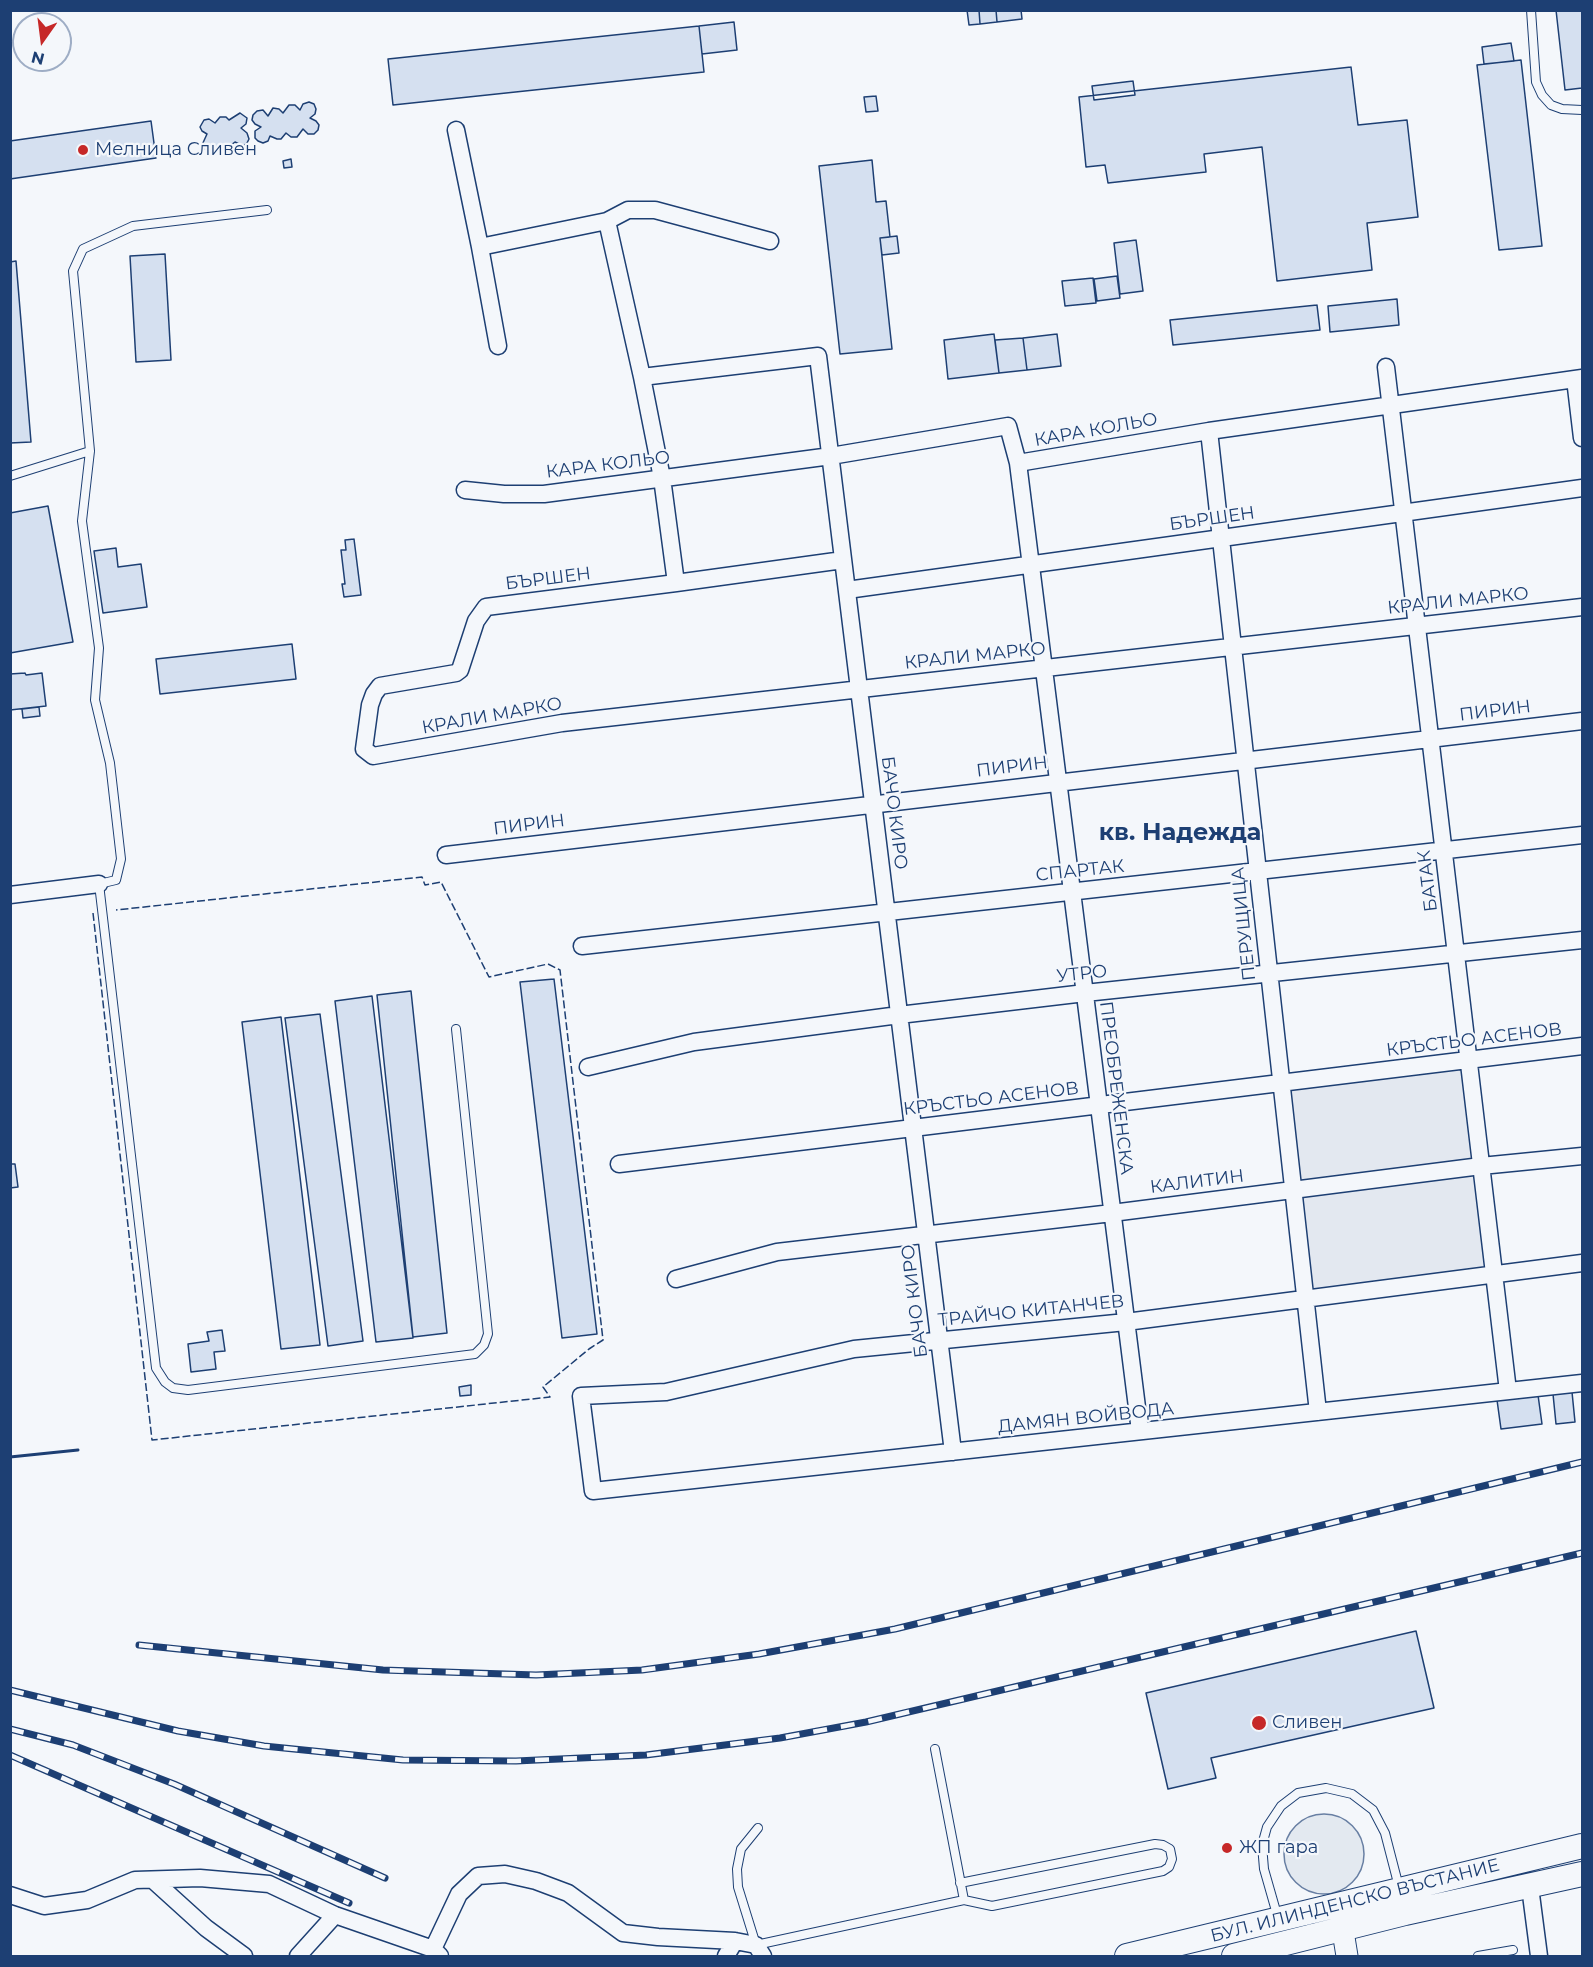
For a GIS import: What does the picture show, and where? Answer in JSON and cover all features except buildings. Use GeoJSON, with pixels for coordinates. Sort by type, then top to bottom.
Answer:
{"type":"FeatureCollection","features":[{"type":"Feature","properties":{"kind":"main road","name":"БУЛ. ИЛИНДЕНСКО ВЪСТАНИЕ"},"geometry":{"type":"LineString","coordinates":[[1127,1956],[1281,1931],[1343,1929],[1402,1901],[1582,1846]]}},
{"type":"Feature","properties":{"kind":"main road","name":"БУЛ. ИЛИНДЕНСКО ВЪСТАНИЕ"},"geometry":{"type":"LineString","coordinates":[[1234,1956],[1338,1904],[1402,1901],[1530,1887],[1582,1874]]}},
{"type":"Feature","properties":{"kind":"street"},"geometry":{"type":"LineString","coordinates":[[456,130],[498,346]]}},
{"type":"Feature","properties":{"kind":"street"},"geometry":{"type":"LineString","coordinates":[[480,246],[607,221],[628,210],[655,210],[770,241]]}},
{"type":"Feature","properties":{"kind":"street"},"geometry":{"type":"LineString","coordinates":[[607,221],[662,478],[676,583]]}},
{"type":"Feature","properties":{"kind":"street","name":"БАЧО КИРО"},"geometry":{"type":"LineString","coordinates":[[642,377],[818,356],[953,1452]]}},
{"type":"Feature","properties":{"kind":"street","name":"БАТАК"},"geometry":{"type":"LineString","coordinates":[[1386,367],[1508,1391]]}},
{"type":"Feature","properties":{"kind":"street"},"geometry":{"type":"LineString","coordinates":[[1579,378],[1582,438]]}},
{"type":"Feature","properties":{"kind":"street","name":"КАРА КОЛЬО"},"geometry":{"type":"LineString","coordinates":[[465,490],[504,494],[544,494],[831,456],[1008,426],[1018,463],[1209,431],[1579,378]]}},
{"type":"Feature","properties":{"kind":"street","name":"ПЕРУЩИЦА"},"geometry":{"type":"LineString","coordinates":[[1209,431],[1318,1412]]}},
{"type":"Feature","properties":{"kind":"street","name":"ПРЕОБРЕЖЕНСКА"},"geometry":{"type":"LineString","coordinates":[[1018,463],[1140,1431]]}},
{"type":"Feature","properties":{"kind":"street","name":"БЪРШЕН"},"geometry":{"type":"LineString","coordinates":[[847,590],[1582,488]]}},
{"type":"Feature","properties":{"kind":"street","name":"БЪРШЕН"},"geometry":{"type":"LineString","coordinates":[[373,756],[364,749],[374,694],[380,686],[456,673],[460,670],[476,621],[486,607],[843,560]]}},
{"type":"Feature","properties":{"kind":"street","name":"КРАЛИ МАРКО"},"geometry":{"type":"LineString","coordinates":[[373,756],[562,723],[1582,607]]}},
{"type":"Feature","properties":{"kind":"street","name":"ПИРИН"},"geometry":{"type":"LineString","coordinates":[[446,855],[1582,721]]}},
{"type":"Feature","properties":{"kind":"street","name":"СПАРТАК"},"geometry":{"type":"LineString","coordinates":[[582,946],[1582,835]]}},
{"type":"Feature","properties":{"kind":"street"},"geometry":{"type":"LineString","coordinates":[[10,895],[99,884]]}},
{"type":"Feature","properties":{"kind":"street","name":"УТРО"},"geometry":{"type":"LineString","coordinates":[[588,1066],[694,1042],[899,1015],[1582,940]]}},
{"type":"Feature","properties":{"kind":"street","name":"КРЪСТЬО АСЕНОВ"},"geometry":{"type":"LineString","coordinates":[[619,1164],[1582,1046]]}},
{"type":"Feature","properties":{"kind":"street","name":"КАЛИТИН"},"geometry":{"type":"LineString","coordinates":[[676,1279],[777,1252],[1112,1213],[1481,1166],[1582,1156]]}},
{"type":"Feature","properties":{"kind":"street","name":"ТРАЙЧО КИТАНЧЕВ"},"geometry":{"type":"LineString","coordinates":[[593,1491],[581,1396],[666,1392],[854,1349],[1126,1322],[1582,1263]]}},
{"type":"Feature","properties":{"kind":"street","name":"ДАМЯН ВОЙВОДА"},"geometry":{"type":"LineString","coordinates":[[593,1491],[1582,1383]]}},
{"type":"Feature","properties":{"kind":"street"},"geometry":{"type":"LineString","coordinates":[[10,1895],[44,1906],[87,1900],[135,1880],[200,1878],[269,1884],[335,1915],[437,1953],[459,1894],[478,1876],[505,1874],[536,1881],[568,1893],[623,1933],[735,1941],[759,1951]]}},
{"type":"Feature","properties":{"kind":"street"},"geometry":{"type":"LineString","coordinates":[[153,1880],[206,1928],[244,1956]]}},
{"type":"Feature","properties":{"kind":"street"},"geometry":{"type":"LineString","coordinates":[[1530,1887],[1539,1956]]}},
{"type":"Feature","properties":{"kind":"street"},"geometry":{"type":"LineString","coordinates":[[1338,1904],[1347,1956]]}},
{"type":"Feature","properties":{"kind":"street"},"geometry":{"type":"LineString","coordinates":[[298,1956],[335,1915]]}},
{"type":"Feature","properties":{"kind":"street"},"geometry":{"type":"LineString","coordinates":[[726,1956],[735,1941]]}},
{"type":"Feature","properties":{"kind":"lane"},"geometry":{"type":"LineString","coordinates":[[1531,10],[1536,82],[1542,95],[1551,105],[1562,109],[1582,110]]}},
{"type":"Feature","properties":{"kind":"lane"},"geometry":{"type":"LineString","coordinates":[[267,210],[133,226],[83,249],[73,271],[90,451],[82,521],[99,648],[95,700],[110,763],[121,859],[116,880],[99,884],[156,1368],[165,1382],[173,1388],[188,1390],[474,1354],[483,1346],[488,1334],[456,1029]]}},
{"type":"Feature","properties":{"kind":"lane"},"geometry":{"type":"LineString","coordinates":[[10,476],[90,451]]}},
{"type":"Feature","properties":{"kind":"lane"},"geometry":{"type":"LineString","coordinates":[[935,1749],[964,1900]]}},
{"type":"Feature","properties":{"kind":"lane"},"geometry":{"type":"LineString","coordinates":[[1281,1931],[1264,1869],[1262,1845],[1267,1827],[1281,1806],[1299,1793],[1326,1788],[1352,1794],[1373,1810],[1385,1833],[1402,1901]]}},
{"type":"Feature","properties":{"kind":"lane"},"geometry":{"type":"LineString","coordinates":[[758,1828],[741,1849],[737,1869],[738,1887],[759,1951],[964,1900],[992,1906],[1163,1871],[1169,1867],[1172,1859],[1170,1849],[1155,1844],[960,1884]]}},
{"type":"Feature","properties":{"kind":"lane"},"geometry":{"type":"LineString","coordinates":[[1478,1956],[1513,1950]]}},
{"type":"Feature","properties":{"kind":"shaded area"},"geometry":{"type":"Polygon","coordinates":[[[1469,1060],[1494,1274],[1306,1299],[1282,1083],[1469,1060]]]}},
{"type":"Feature","properties":{"kind":"shaded area"},"geometry":{"type":"Polygon","coordinates":[[[1316,1814],[1332,1814],[1353,1825],[1364,1846],[1364,1862],[1353,1883],[1332,1894],[1316,1894],[1302,1888],[1290,1876],[1284,1862],[1284,1846],[1290,1832],[1302,1820],[1316,1814]]]}},
{"type":"Feature","properties":{"kind":"railway"},"geometry":{"type":"LineString","coordinates":[[139,1645],[383,1670],[536,1675],[642,1670],[759,1654],[895,1629],[1582,1462]]}},
{"type":"Feature","properties":{"kind":"railway"},"geometry":{"type":"LineString","coordinates":[[10,1690],[178,1731],[264,1746],[403,1760],[516,1761],[646,1755],[780,1738],[866,1722],[1582,1553]]}},
{"type":"Feature","properties":{"kind":"railway"},"geometry":{"type":"LineString","coordinates":[[10,1729],[73,1745],[174,1784],[385,1878]]}},
{"type":"Feature","properties":{"kind":"railway"},"geometry":{"type":"LineString","coordinates":[[10,1755],[349,1903]]}},
{"type":"Feature","properties":{"kind":"fence"},"geometry":{"type":"LineString","coordinates":[[93,913],[152,1440],[550,1397],[543,1387],[603,1340],[560,970],[548,964],[489,977],[441,882],[425,885],[422,877],[116,910]]}},
{"type":"Feature","properties":{"kind":"wall"},"geometry":{"type":"LineString","coordinates":[[10,1457],[78,1450]]}},
{"type":"Feature","properties":{"kind":"place","name":"Мелница Сливен"},"geometry":{"type":"Point","coordinates":[83,150]}},
{"type":"Feature","properties":{"kind":"place","name":"Сливен"},"geometry":{"type":"Point","coordinates":[1259,1723]}},
{"type":"Feature","properties":{"kind":"place","name":"ЖП гара"},"geometry":{"type":"Point","coordinates":[1227,1848]}},
{"type":"Feature","properties":{"kind":"district","name":"кв. Надежда"},"geometry":{"type":"Point","coordinates":[1180,833]}}]}
